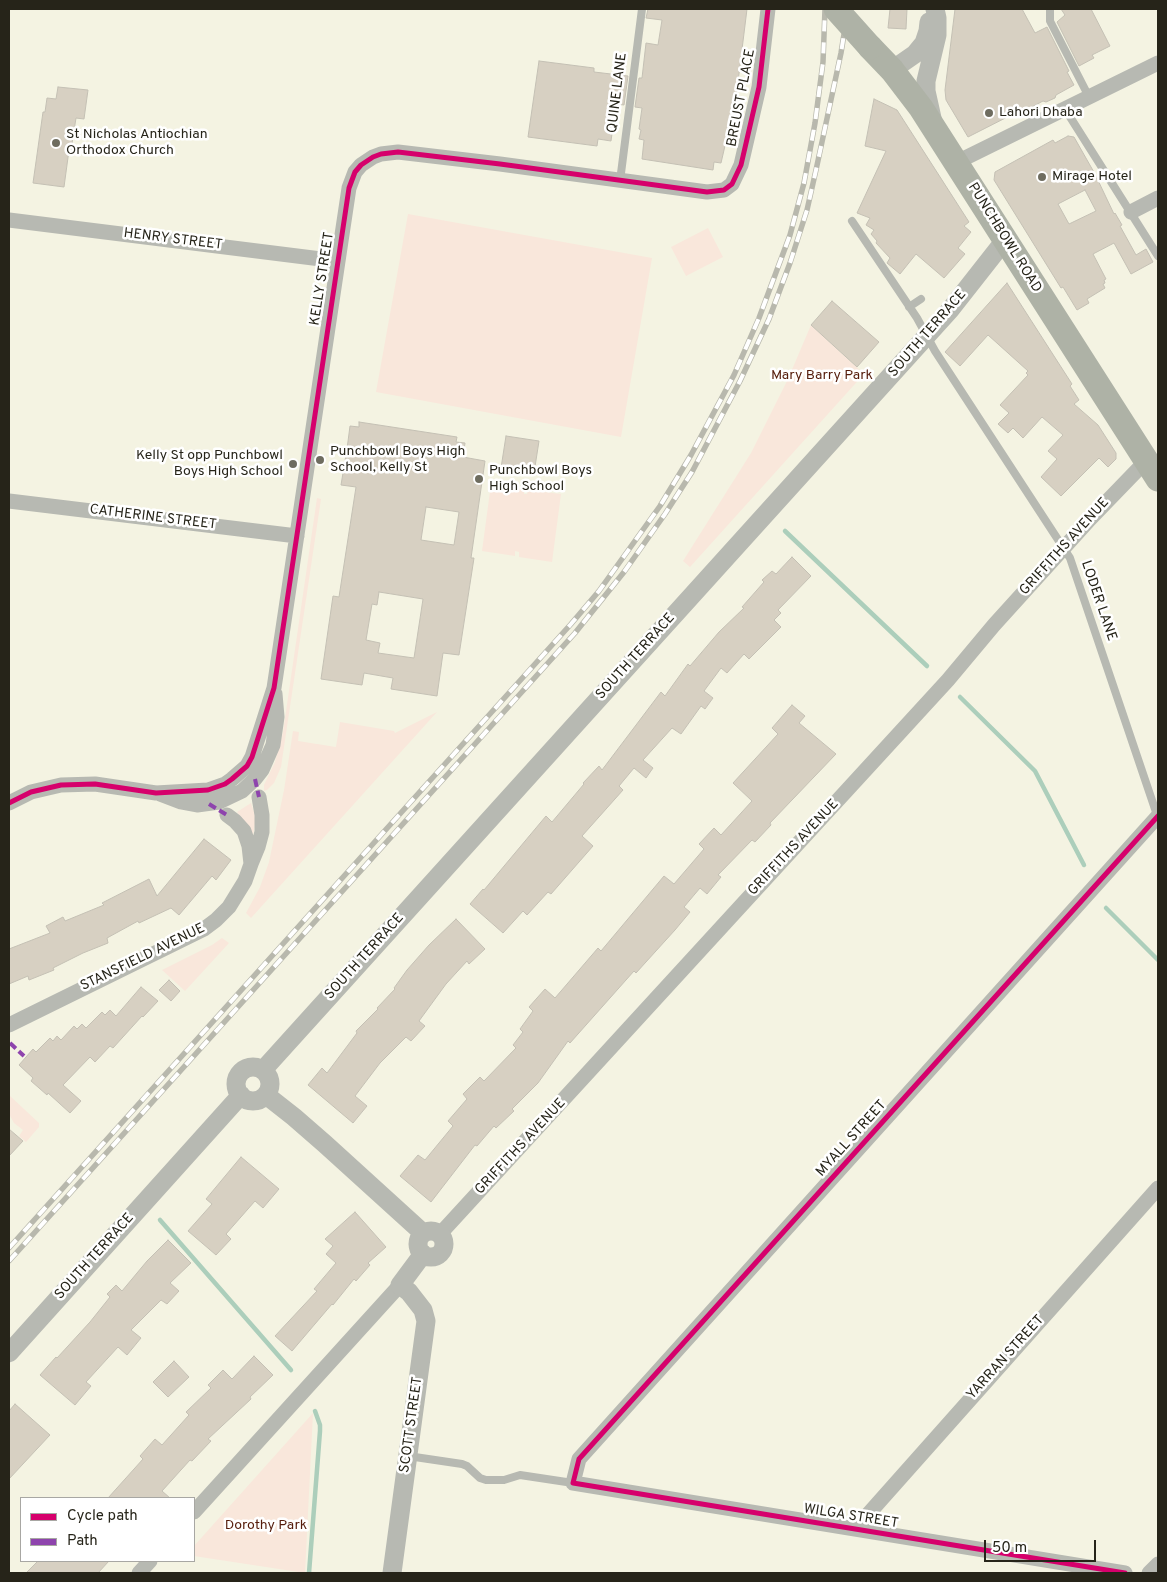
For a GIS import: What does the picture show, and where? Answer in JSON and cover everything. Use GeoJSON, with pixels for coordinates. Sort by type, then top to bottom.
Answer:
{"type":"FeatureCollection","features":[{"type":"Feature","properties":{"kind":"main road","name":"PUNCHBOWL ROAD"},"geometry":{"type":"LineString","coordinates":[[836,9],[892,70],[957,162],[1152,470]]}},
{"type":"Feature","properties":{"kind":"street","name":"BREUST PLACE"},"geometry":{"type":"LineString","coordinates":[[728,188],[735,179],[741,165],[759,87],[768,9]]}},
{"type":"Feature","properties":{"kind":"street"},"geometry":{"type":"LineString","coordinates":[[892,70],[915,54],[924,43],[928,31],[930,9]]}},
{"type":"Feature","properties":{"kind":"street"},"geometry":{"type":"LineString","coordinates":[[935,9],[937,35],[926,81],[926,91],[928,106],[937,133]]}},
{"type":"Feature","properties":{"kind":"street"},"geometry":{"type":"LineString","coordinates":[[957,162],[1158,63]]}},
{"type":"Feature","properties":{"kind":"street","name":"KELLY STREET"},"geometry":{"type":"LineString","coordinates":[[156,793],[208,790],[217,787],[232,780],[247,766],[257,746],[274,688],[337,261],[351,179],[361,165],[381,154],[398,152],[708,192],[718,192],[728,188]]}},
{"type":"Feature","properties":{"kind":"street"},"geometry":{"type":"LineString","coordinates":[[1131,212],[1158,198]]}},
{"type":"Feature","properties":{"kind":"street","name":"HENRY STREET"},"geometry":{"type":"LineString","coordinates":[[9,220],[337,261]]}},
{"type":"Feature","properties":{"kind":"street","name":"SOUTH TERRACE"},"geometry":{"type":"LineString","coordinates":[[263,1070],[927,335],[1005,240]]}},
{"type":"Feature","properties":{"kind":"street","name":"GRIFFITHS AVENUE"},"geometry":{"type":"LineString","coordinates":[[432,1234],[948,680],[994,625],[1064,548],[1152,470]]}},
{"type":"Feature","properties":{"kind":"street","name":"CATHERINE STREET"},"geometry":{"type":"LineString","coordinates":[[9,501],[297,536]]}},
{"type":"Feature","properties":{"kind":"street","name":"KELLY STREET"},"geometry":{"type":"LineString","coordinates":[[156,793],[181,802],[197,805],[209,804],[230,798],[242,791],[255,779],[268,759],[273,745],[277,717],[274,688]]}},
{"type":"Feature","properties":{"kind":"street"},"geometry":{"type":"LineString","coordinates":[[9,803],[32,792],[61,785],[95,784],[156,793]]}},
{"type":"Feature","properties":{"kind":"street","name":"STANSFIELD AVENUE"},"geometry":{"type":"LineString","coordinates":[[9,1025],[204,929],[216,920],[228,907],[245,881],[258,847],[262,832],[259,797]]}},
{"type":"Feature","properties":{"kind":"street"},"geometry":{"type":"LineString","coordinates":[[227,815],[236,821],[244,832],[249,846],[251,864]]}},
{"type":"Feature","properties":{"kind":"street","name":"MYALL STREET"},"geometry":{"type":"LineString","coordinates":[[572,1483],[579,1459],[1158,817]]}},
{"type":"Feature","properties":{"kind":"street"},"geometry":{"type":"LineString","coordinates":[[252,1067],[263,1070],[270,1079],[266,1095],[250,1100],[241,1095],[238,1090],[237,1080],[243,1071],[252,1067]]}},
{"type":"Feature","properties":{"kind":"street","name":"SOUTH TERRACE"},"geometry":{"type":"LineString","coordinates":[[9,1353],[241,1095]]}},
{"type":"Feature","properties":{"kind":"street"},"geometry":{"type":"LineString","coordinates":[[266,1095],[432,1234]]}},
{"type":"Feature","properties":{"kind":"street","name":"YARRAN STREET"},"geometry":{"type":"LineString","coordinates":[[854,1529],[1158,1188]]}},
{"type":"Feature","properties":{"kind":"street"},"geometry":{"type":"LineString","coordinates":[[195,1511],[400,1285],[423,1254],[418,1246],[419,1238],[432,1234]]}},
{"type":"Feature","properties":{"kind":"street","name":"SCOTT STREET"},"geometry":{"type":"LineString","coordinates":[[392,1573],[426,1321],[423,1310],[409,1292],[400,1285]]}},
{"type":"Feature","properties":{"kind":"street","name":"WILGA STREET"},"geometry":{"type":"LineString","coordinates":[[572,1483],[1125,1573]]}},
{"type":"Feature","properties":{"kind":"street"},"geometry":{"type":"LineString","coordinates":[[139,1573],[149,1562]]}},
{"type":"Feature","properties":{"kind":"street"},"geometry":{"type":"LineString","coordinates":[[1150,1573],[1158,1564]]}},
{"type":"Feature","properties":{"kind":"lane","name":"QUINE LANE"},"geometry":{"type":"LineString","coordinates":[[620,181],[642,9]]}},
{"type":"Feature","properties":{"kind":"lane"},"geometry":{"type":"LineString","coordinates":[[1050,9],[1050,21],[1089,97]]}},
{"type":"Feature","properties":{"kind":"lane"},"geometry":{"type":"LineString","coordinates":[[1065,109],[1158,256]]}},
{"type":"Feature","properties":{"kind":"lane","name":"LODER LANE"},"geometry":{"type":"LineString","coordinates":[[852,221],[1070,558],[1158,817]]}},
{"type":"Feature","properties":{"kind":"lane"},"geometry":{"type":"LineString","coordinates":[[909,307],[921,300]]}},
{"type":"Feature","properties":{"kind":"lane","name":"WILGA STREET"},"geometry":{"type":"LineString","coordinates":[[408,1456],[462,1464],[480,1478],[486,1480],[499,1481],[520,1475],[572,1483]]}},
{"type":"Feature","properties":{"kind":"green space"},"geometry":{"type":"Polygon","coordinates":[[[408,214],[652,258],[621,437],[376,392],[408,214]]]}},
{"type":"Feature","properties":{"kind":"green space"},"geometry":{"type":"Polygon","coordinates":[[[708,228],[723,257],[686,276],[671,247],[708,228]]]}},
{"type":"Feature","properties":{"kind":"green space","name":"Mary Barry Park"},"geometry":{"type":"Polygon","coordinates":[[[811,325],[864,374],[690,567],[683,561],[751,453],[788,379],[811,325]]]}},
{"type":"Feature","properties":{"kind":"green space"},"geometry":{"type":"Polygon","coordinates":[[[491,484],[524,489],[524,494],[527,494],[528,490],[561,494],[552,562],[519,557],[519,552],[515,551],[515,556],[482,551],[491,484]]]}},
{"type":"Feature","properties":{"kind":"green space"},"geometry":{"type":"Polygon","coordinates":[[[317,498],[321,499],[281,767],[274,783],[264,791],[264,785],[275,762],[283,732],[317,498]]]}},
{"type":"Feature","properties":{"kind":"green space"},"geometry":{"type":"Polygon","coordinates":[[[437,712],[251,918],[246,913],[260,887],[269,862],[284,790],[293,731],[299,732],[298,741],[336,747],[340,722],[394,731],[395,733],[437,712]]]}},
{"type":"Feature","properties":{"kind":"green space"},"geometry":{"type":"Polygon","coordinates":[[[251,803],[256,818],[253,835],[237,812],[251,803]]]}},
{"type":"Feature","properties":{"kind":"green space"},"geometry":{"type":"Polygon","coordinates":[[[222,938],[229,943],[185,991],[162,970],[212,945],[222,938]]]}},
{"type":"Feature","properties":{"kind":"green space"},"geometry":{"type":"Polygon","coordinates":[[[9,1095],[39,1123],[39,1127],[26,1142],[19,1136],[23,1130],[14,1123],[9,1114],[9,1095]]]}},
{"type":"Feature","properties":{"kind":"green space","name":"Dorothy Park"},"geometry":{"type":"Polygon","coordinates":[[[313,1413],[305,1573],[195,1556],[195,1545],[313,1413]]]}},
{"type":"Feature","properties":{"kind":"building"},"geometry":{"type":"Polygon","coordinates":[[[648,9],[747,9],[736,98],[721,163],[714,162],[713,170],[642,159],[644,140],[639,139],[641,130],[639,129],[642,108],[635,107],[639,78],[642,78],[646,43],[658,45],[662,20],[646,18],[648,9]]]}},
{"type":"Feature","properties":{"kind":"building"},"geometry":{"type":"Polygon","coordinates":[[[890,9],[907,9],[906,29],[888,28],[890,9]]]}},
{"type":"Feature","properties":{"kind":"building"},"geometry":{"type":"Polygon","coordinates":[[[955,9],[1022,9],[1035,33],[1047,27],[1074,85],[1056,95],[1055,98],[1046,102],[1043,101],[1026,110],[1025,108],[968,137],[946,100],[945,90],[955,9]]]}},
{"type":"Feature","properties":{"kind":"building"},"geometry":{"type":"Polygon","coordinates":[[[1061,9],[1091,9],[1110,46],[1092,55],[1094,58],[1079,66],[1057,22],[1065,15],[1061,9]]]}},
{"type":"Feature","properties":{"kind":"building"},"geometry":{"type":"Polygon","coordinates":[[[539,61],[594,68],[594,72],[628,76],[624,105],[616,104],[611,141],[598,139],[597,146],[528,137],[539,61]]]}},
{"type":"Feature","properties":{"kind":"building","name":"St Nicholas Antiochian Orthodox Church"},"geometry":{"type":"Polygon","coordinates":[[[58,87],[88,90],[84,119],[76,118],[64,187],[33,183],[43,112],[45,112],[47,98],[56,99],[58,87]]]}},
{"type":"Feature","properties":{"kind":"building"},"geometry":{"type":"Polygon","coordinates":[[[874,99],[897,110],[969,222],[964,226],[971,232],[958,248],[965,254],[944,278],[916,254],[900,274],[887,263],[890,258],[876,243],[877,241],[871,234],[874,230],[866,225],[870,218],[857,213],[886,151],[865,146],[874,99]]]}},
{"type":"Feature","properties":{"kind":"building"},"geometry":{"type":"Polygon","coordinates":[[[1068,136],[1074,137],[1095,174],[1114,214],[1122,225],[1120,226],[1136,255],[1146,249],[1153,262],[1131,274],[1114,243],[1093,254],[1106,279],[1103,284],[1105,288],[1087,299],[1089,303],[1077,310],[1063,287],[1061,288],[994,180],[995,172],[1053,140],[1055,143],[1068,136]],[[1085,190],[1058,204],[1069,224],[1096,211],[1085,190]]]}},
{"type":"Feature","properties":{"kind":"building"},"geometry":{"type":"Polygon","coordinates":[[[1007,283],[1072,384],[1070,386],[1079,400],[1074,404],[1098,425],[1116,453],[1116,459],[1108,467],[1099,458],[1061,496],[1041,477],[1057,459],[1048,451],[1063,435],[1042,417],[1023,438],[1013,428],[1008,433],[998,424],[1009,413],[1000,405],[1028,375],[1026,373],[1028,371],[988,335],[960,366],[945,352],[1007,283]]]}},
{"type":"Feature","properties":{"kind":"building"},"geometry":{"type":"Polygon","coordinates":[[[832,301],[879,342],[857,367],[811,325],[832,301]]]}},
{"type":"Feature","properties":{"kind":"building"},"geometry":{"type":"Polygon","coordinates":[[[359,422],[457,437],[456,442],[465,443],[463,457],[485,461],[471,558],[474,558],[459,655],[443,653],[437,696],[391,689],[393,678],[364,673],[362,685],[321,679],[333,596],[339,597],[356,487],[341,485],[350,426],[359,427],[359,422]],[[426,507],[421,540],[454,545],[459,512],[426,507]],[[379,592],[377,605],[372,604],[366,640],[380,643],[378,653],[414,658],[423,599],[379,592]]]}},
{"type":"Feature","properties":{"kind":"building"},"geometry":{"type":"Polygon","coordinates":[[[506,436],[539,441],[534,473],[501,468],[506,436]]]}},
{"type":"Feature","properties":{"kind":"building"},"geometry":{"type":"Polygon","coordinates":[[[792,557],[811,576],[778,610],[781,613],[774,620],[781,627],[749,659],[744,654],[727,673],[721,668],[704,691],[713,698],[705,709],[701,706],[681,734],[672,728],[643,760],[653,768],[646,778],[634,768],[619,786],[623,790],[582,836],[593,846],[551,894],[548,892],[527,915],[523,911],[503,933],[470,904],[546,816],[552,822],[599,766],[602,770],[661,692],[665,696],[688,664],[690,666],[719,632],[744,608],[742,607],[764,582],[762,580],[772,571],[776,574],[792,557]]]}},
{"type":"Feature","properties":{"kind":"building"},"geometry":{"type":"Polygon","coordinates":[[[792,705],[805,716],[799,723],[836,754],[770,823],[771,825],[755,842],[752,840],[718,875],[721,877],[707,894],[700,888],[684,907],[690,912],[675,930],[636,973],[634,971],[570,1043],[568,1041],[538,1083],[512,1109],[514,1111],[496,1128],[494,1126],[477,1146],[475,1145],[431,1202],[400,1176],[418,1155],[425,1160],[453,1126],[448,1121],[467,1099],[463,1094],[480,1077],[484,1081],[516,1048],[513,1045],[523,1032],[520,1029],[533,1011],[529,1007],[545,989],[555,998],[598,948],[601,951],[664,876],[674,884],[704,849],[699,844],[714,828],[721,835],[752,801],[733,783],[778,734],[772,728],[792,705]]]}},
{"type":"Feature","properties":{"kind":"building"},"geometry":{"type":"Polygon","coordinates":[[[204,839],[231,860],[216,880],[212,876],[179,915],[171,908],[139,923],[138,921],[107,938],[108,943],[53,968],[54,970],[29,980],[28,976],[9,984],[9,949],[50,933],[46,926],[63,917],[65,921],[104,905],[102,903],[149,879],[157,896],[204,839]]]}},
{"type":"Feature","properties":{"kind":"building"},"geometry":{"type":"Polygon","coordinates":[[[456,919],[485,949],[469,964],[467,961],[446,984],[419,1021],[425,1026],[411,1041],[406,1037],[380,1063],[355,1096],[367,1106],[353,1123],[308,1085],[322,1068],[327,1073],[357,1033],[356,1031],[395,989],[407,970],[456,919]]]}},
{"type":"Feature","properties":{"kind":"building"},"geometry":{"type":"Polygon","coordinates":[[[169,980],[180,991],[171,1001],[159,990],[169,980]]]}},
{"type":"Feature","properties":{"kind":"building"},"geometry":{"type":"Polygon","coordinates":[[[141,987],[158,1001],[113,1048],[110,1046],[95,1062],[90,1057],[63,1085],[81,1101],[70,1113],[48,1093],[47,1095],[31,1081],[33,1078],[19,1065],[33,1049],[36,1052],[50,1038],[53,1041],[57,1036],[61,1040],[74,1026],[77,1029],[82,1024],[86,1028],[102,1012],[105,1015],[110,1010],[116,1016],[141,987]]]}},
{"type":"Feature","properties":{"kind":"building"},"geometry":{"type":"Polygon","coordinates":[[[9,1129],[23,1141],[9,1156],[9,1129]]]}},
{"type":"Feature","properties":{"kind":"building"},"geometry":{"type":"Polygon","coordinates":[[[241,1157],[279,1189],[263,1208],[255,1201],[226,1234],[231,1239],[216,1255],[188,1231],[212,1204],[206,1199],[241,1157]]]}},
{"type":"Feature","properties":{"kind":"building"},"geometry":{"type":"Polygon","coordinates":[[[355,1212],[386,1247],[368,1263],[370,1265],[356,1281],[354,1279],[292,1351],[275,1336],[317,1291],[314,1289],[336,1263],[326,1254],[333,1246],[325,1239],[355,1212]]]}},
{"type":"Feature","properties":{"kind":"building"},"geometry":{"type":"Polygon","coordinates":[[[168,1240],[191,1263],[170,1283],[179,1291],[167,1304],[161,1300],[131,1330],[141,1338],[127,1355],[118,1347],[86,1382],[91,1386],[75,1405],[40,1375],[90,1322],[110,1297],[107,1294],[116,1285],[122,1291],[147,1261],[168,1240]]]}},
{"type":"Feature","properties":{"kind":"building"},"geometry":{"type":"Polygon","coordinates":[[[254,1356],[273,1375],[250,1397],[251,1399],[208,1439],[211,1441],[192,1461],[190,1460],[162,1491],[169,1497],[109,1497],[143,1459],[140,1456],[155,1439],[162,1445],[189,1415],[186,1412],[211,1388],[208,1385],[223,1370],[232,1379],[254,1356]]]}},
{"type":"Feature","properties":{"kind":"building"},"geometry":{"type":"Polygon","coordinates":[[[174,1361],[189,1377],[168,1397],[153,1382],[174,1361]]]}},
{"type":"Feature","properties":{"kind":"building"},"geometry":{"type":"Polygon","coordinates":[[[15,1404],[50,1435],[9,1479],[9,1411],[15,1404]]]}},
{"type":"Feature","properties":{"kind":"building"},"geometry":{"type":"Polygon","coordinates":[[[37,1562],[108,1562],[98,1573],[26,1573],[37,1562]]]}},
{"type":"Feature","properties":{"kind":"waterway"},"geometry":{"type":"LineString","coordinates":[[785,531],[927,666]]}},
{"type":"Feature","properties":{"kind":"waterway"},"geometry":{"type":"LineString","coordinates":[[960,697],[1035,771],[1084,865]]}},
{"type":"Feature","properties":{"kind":"waterway"},"geometry":{"type":"LineString","coordinates":[[1106,908],[1158,960]]}},
{"type":"Feature","properties":{"kind":"waterway"},"geometry":{"type":"LineString","coordinates":[[160,1220],[291,1370]]}},
{"type":"Feature","properties":{"kind":"waterway"},"geometry":{"type":"LineString","coordinates":[[309,1573],[320,1431],[315,1411]]}},
{"type":"Feature","properties":{"kind":"railway"},"geometry":{"type":"LineString","coordinates":[[9,1248],[571,624],[599,591],[660,506],[691,455],[734,375],[759,318],[790,235],[804,183],[815,123],[823,62],[825,9]]}},
{"type":"Feature","properties":{"kind":"railway"},"geometry":{"type":"LineString","coordinates":[[9,1261],[575,633],[624,572],[665,514],[692,472],[740,381],[769,319],[790,263],[807,210],[841,53],[848,9]]}},
{"type":"Feature","properties":{"kind":"marked path"},"geometry":{"type":"LineString","coordinates":[[255,779],[259,797]]}},
{"type":"Feature","properties":{"kind":"marked path"},"geometry":{"type":"LineString","coordinates":[[209,804],[227,815]]}},
{"type":"Feature","properties":{"kind":"marked path"},"geometry":{"type":"LineString","coordinates":[[10,1043],[24,1056]]}},
{"type":"Feature","properties":{"kind":"cycle path"},"geometry":{"type":"LineString","coordinates":[[9,803],[31,792],[61,785],[95,784],[156,793],[208,790],[225,784],[232,779],[247,766],[252,757],[274,688],[349,188],[355,172],[361,165],[381,154],[398,152],[707,192],[724,190],[732,184],[741,165],[759,87],[768,9]]}},
{"type":"Feature","properties":{"kind":"cycle path"},"geometry":{"type":"LineString","coordinates":[[1125,1573],[573,1483],[579,1459],[1158,816]]}},
{"type":"Feature","properties":{"kind":"place","name":"Lahori Dhaba"},"geometry":{"type":"Point","coordinates":[989,113]}},
{"type":"Feature","properties":{"kind":"place","name":"St Nicholas Antiochian Orthodox Church"},"geometry":{"type":"Point","coordinates":[56,143]}},
{"type":"Feature","properties":{"kind":"place","name":"Mirage Hotel"},"geometry":{"type":"Point","coordinates":[1042,177]}},
{"type":"Feature","properties":{"kind":"place","name":"Punchbowl Boys High School, Kelly St"},"geometry":{"type":"Point","coordinates":[320,460]}},
{"type":"Feature","properties":{"kind":"place","name":"Kelly St opp Punchbowl Boys High School"},"geometry":{"type":"Point","coordinates":[293,464]}},
{"type":"Feature","properties":{"kind":"place","name":"Punchbowl Boys High School"},"geometry":{"type":"Point","coordinates":[479,479]}}]}
